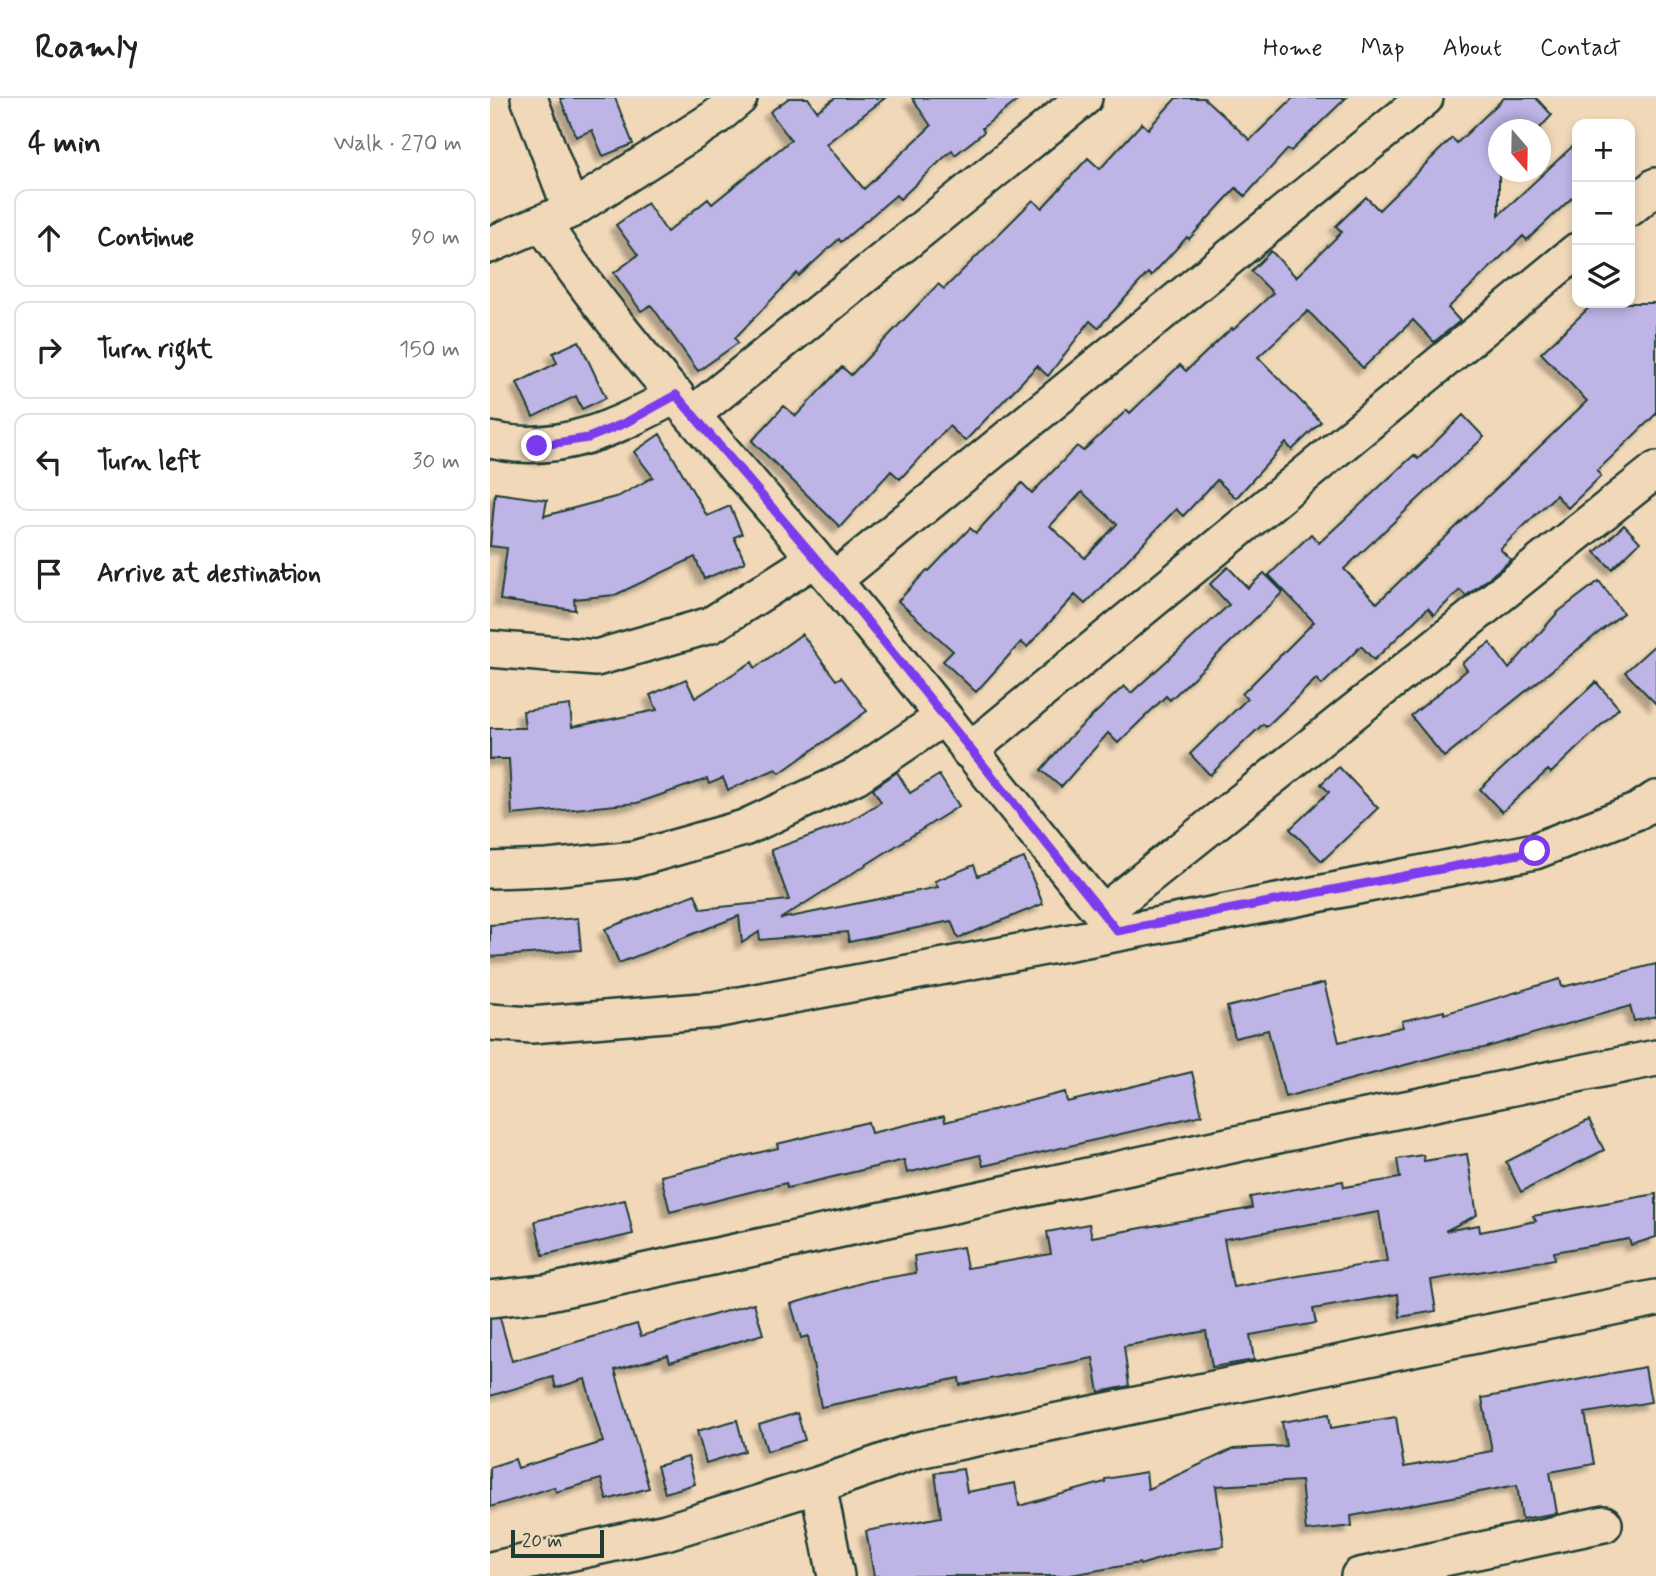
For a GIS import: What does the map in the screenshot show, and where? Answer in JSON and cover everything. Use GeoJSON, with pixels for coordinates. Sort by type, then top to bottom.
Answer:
{"type":"FeatureCollection","features":[{"type":"Feature","properties":{"kind":"street"},"geometry":{"type":"LineString","coordinates":[[529,98],[572,268],[684,405],[825,570],[942,718],[1110,922]]}},
{"type":"Feature","properties":{"kind":"street"},"geometry":{"type":"LineString","coordinates":[[490,440],[537,446],[588,438],[625,423],[684,405],[1084,98]]}},
{"type":"Feature","properties":{"kind":"street"},"geometry":{"type":"LineString","coordinates":[[490,649],[596,658],[711,625],[825,570],[1425,98]]}},
{"type":"Feature","properties":{"kind":"street"},"geometry":{"type":"LineString","coordinates":[[490,245],[557,217],[721,105]]}},
{"type":"Feature","properties":{"kind":"street"},"geometry":{"type":"LineString","coordinates":[[1635,204],[1656,186]]}},
{"type":"Feature","properties":{"kind":"street"},"geometry":{"type":"LineString","coordinates":[[969,751],[1572,255]]}},
{"type":"Feature","properties":{"kind":"street"},"geometry":{"type":"LineString","coordinates":[[1110,922],[1656,470]]}},
{"type":"Feature","properties":{"kind":"street"},"geometry":{"type":"LineString","coordinates":[[490,870],[635,859],[744,828],[856,776],[942,718]]}},
{"type":"Feature","properties":{"kind":"street"},"geometry":{"type":"LineString","coordinates":[[490,1022],[531,1025],[714,1010],[1110,922],[1535,851],[1638,811],[1656,799]]}},
{"type":"Feature","properties":{"kind":"street"},"geometry":{"type":"LineString","coordinates":[[490,1299],[545,1293],[1292,1132],[1656,1058]]}},
{"type":"Feature","properties":{"kind":"street"},"geometry":{"type":"LineString","coordinates":[[490,1570],[666,1532],[818,1485],[918,1450],[1656,1298]]}},
{"type":"Feature","properties":{"kind":"street"},"geometry":{"type":"LineString","coordinates":[[818,1485],[836,1576]]}},
{"type":"Feature","properties":{"kind":"street"},"geometry":{"type":"LineString","coordinates":[[1359,1576],[1604,1524]]}},
{"type":"Feature","properties":{"kind":"building"},"geometry":{"type":"Polygon","coordinates":[[[560,98],[615,98],[633,144],[603,156],[592,130],[576,137],[560,98]]]}},
{"type":"Feature","properties":{"kind":"building"},"geometry":{"type":"Polygon","coordinates":[[[789,98],[808,98],[817,111],[835,98],[885,98],[826,144],[864,189],[931,126],[912,98],[1021,98],[982,128],[984,132],[955,155],[952,150],[900,199],[896,195],[841,242],[839,239],[799,276],[797,273],[735,338],[738,343],[698,371],[651,305],[641,311],[614,273],[638,255],[616,225],[647,203],[667,232],[708,199],[712,204],[791,140],[770,112],[789,98]]]}},
{"type":"Feature","properties":{"kind":"building"},"geometry":{"type":"Polygon","coordinates":[[[1176,98],[1204,98],[1250,140],[1293,98],[1346,98],[1291,151],[1288,149],[1245,196],[1236,188],[1151,276],[1148,273],[1098,328],[1090,321],[1048,376],[1037,366],[965,441],[949,426],[900,479],[891,471],[840,527],[752,441],[784,406],[796,416],[842,367],[851,375],[938,284],[944,289],[1033,200],[1042,208],[1088,158],[1100,169],[1142,123],[1148,129],[1176,98]]]}},
{"type":"Feature","properties":{"kind":"building"},"geometry":{"type":"Polygon","coordinates":[[[1504,98],[1536,98],[1552,115],[1548,119],[1488,119],[1488,182],[1499,182],[1499,215],[1534,182],[1551,182],[1551,166],[1572,147],[1572,198],[1527,240],[1523,236],[1448,308],[1460,321],[1434,342],[1413,320],[1363,368],[1308,311],[1258,357],[1321,422],[1292,450],[1286,443],[1236,498],[1217,480],[1183,516],[1176,509],[1085,604],[1075,595],[1027,647],[1021,642],[976,692],[943,661],[953,651],[898,601],[970,528],[976,533],[1022,483],[1032,493],[1077,446],[1083,451],[1127,410],[1130,413],[1180,365],[1186,371],[1273,293],[1251,271],[1271,251],[1296,277],[1342,232],[1336,226],[1366,197],[1379,210],[1452,138],[1457,143],[1504,98]],[[1082,492],[1050,526],[1085,558],[1117,524],[1082,492]]]}},
{"type":"Feature","properties":{"kind":"building"},"geometry":{"type":"Polygon","coordinates":[[[1635,303],[1656,303],[1656,414],[1597,471],[1601,476],[1568,508],[1556,495],[1500,549],[1511,560],[1466,596],[1460,590],[1434,615],[1428,608],[1374,660],[1361,646],[1322,685],[1316,679],[1266,727],[1263,724],[1210,775],[1190,754],[1247,699],[1242,694],[1314,622],[1269,575],[1311,534],[1319,543],[1414,455],[1418,459],[1463,415],[1484,437],[1344,569],[1377,603],[1587,401],[1541,353],[1589,308],[1635,308],[1635,303]]]}},
{"type":"Feature","properties":{"kind":"building"},"geometry":{"type":"Polygon","coordinates":[[[579,341],[606,398],[582,409],[576,396],[533,417],[517,383],[557,363],[553,353],[579,341]]]}},
{"type":"Feature","properties":{"kind":"building"},"geometry":{"type":"Polygon","coordinates":[[[660,434],[707,516],[730,506],[742,534],[734,537],[745,562],[704,579],[695,557],[615,595],[574,599],[575,610],[500,600],[507,548],[490,546],[495,493],[547,500],[544,516],[619,496],[653,477],[634,452],[660,434]]]}},
{"type":"Feature","properties":{"kind":"building"},"geometry":{"type":"Polygon","coordinates":[[[1624,525],[1640,542],[1612,569],[1595,552],[1624,525]]]}},
{"type":"Feature","properties":{"kind":"building"},"geometry":{"type":"Polygon","coordinates":[[[1228,567],[1248,588],[1264,573],[1283,592],[1170,700],[1166,696],[1118,743],[1108,733],[1061,787],[1041,770],[1069,738],[1124,686],[1131,693],[1229,605],[1210,584],[1228,567]]]}},
{"type":"Feature","properties":{"kind":"building"},"geometry":{"type":"Polygon","coordinates":[[[1599,581],[1623,613],[1444,757],[1411,716],[1467,670],[1462,663],[1490,643],[1509,669],[1558,612],[1599,581]]]}},
{"type":"Feature","properties":{"kind":"building"},"geometry":{"type":"Polygon","coordinates":[[[802,634],[836,680],[841,677],[867,711],[780,773],[776,769],[728,790],[723,778],[709,784],[707,779],[637,803],[512,815],[509,759],[490,759],[490,728],[525,728],[523,711],[570,705],[572,727],[657,710],[650,695],[686,679],[695,698],[752,662],[755,668],[802,634]]]}},
{"type":"Feature","properties":{"kind":"building"},"geometry":{"type":"Polygon","coordinates":[[[1656,644],[1656,704],[1625,672],[1656,644]]]}},
{"type":"Feature","properties":{"kind":"building"},"geometry":{"type":"Polygon","coordinates":[[[1596,682],[1619,708],[1551,773],[1548,770],[1502,812],[1480,789],[1596,682]]]}},
{"type":"Feature","properties":{"kind":"building"},"geometry":{"type":"Polygon","coordinates":[[[1339,767],[1378,808],[1322,861],[1290,829],[1329,792],[1321,784],[1339,767]]]}},
{"type":"Feature","properties":{"kind":"building"},"geometry":{"type":"Polygon","coordinates":[[[897,772],[910,793],[939,775],[959,806],[780,919],[938,887],[935,881],[974,865],[978,876],[1024,858],[1043,904],[958,938],[951,921],[849,942],[847,932],[760,940],[759,932],[742,943],[739,916],[619,963],[605,929],[695,894],[701,909],[789,900],[771,850],[848,822],[881,802],[873,789],[897,772]]]}},
{"type":"Feature","properties":{"kind":"building"},"geometry":{"type":"Polygon","coordinates":[[[578,918],[581,950],[490,957],[490,925],[578,918]]]}},
{"type":"Feature","properties":{"kind":"building"},"geometry":{"type":"Polygon","coordinates":[[[1656,964],[1656,1016],[1634,1021],[1630,1006],[1484,1048],[1450,1053],[1285,1097],[1268,1030],[1235,1038],[1227,1007],[1324,983],[1339,1042],[1403,1027],[1402,1021],[1444,1011],[1444,1014],[1560,979],[1562,987],[1656,964]]]}},
{"type":"Feature","properties":{"kind":"building"},"geometry":{"type":"Polygon","coordinates":[[[1192,1072],[1202,1115],[983,1166],[980,1155],[907,1173],[904,1160],[787,1188],[786,1183],[670,1212],[661,1176],[778,1148],[777,1144],[868,1122],[871,1133],[944,1116],[945,1122],[1065,1092],[1067,1102],[1192,1072]]]}},
{"type":"Feature","properties":{"kind":"building"},"geometry":{"type":"Polygon","coordinates":[[[1589,1120],[1604,1150],[1521,1192],[1506,1162],[1589,1120]]]}},
{"type":"Feature","properties":{"kind":"building"},"geometry":{"type":"Polygon","coordinates":[[[1467,1154],[1477,1215],[1445,1231],[1479,1225],[1480,1232],[1536,1221],[1533,1216],[1656,1194],[1656,1237],[1631,1245],[1629,1239],[1554,1252],[1555,1259],[1431,1280],[1436,1311],[1400,1317],[1398,1294],[1313,1309],[1316,1323],[1250,1335],[1254,1360],[1212,1367],[1206,1331],[1124,1346],[1129,1386],[1099,1392],[1093,1358],[960,1385],[959,1378],[821,1407],[808,1336],[801,1338],[791,1304],[868,1281],[916,1273],[914,1256],[963,1247],[967,1268],[1051,1254],[1047,1232],[1089,1224],[1092,1237],[1252,1208],[1250,1197],[1343,1181],[1344,1187],[1400,1178],[1397,1159],[1423,1155],[1424,1161],[1467,1154]],[[1379,1212],[1224,1239],[1233,1287],[1387,1261],[1379,1212]]]}},
{"type":"Feature","properties":{"kind":"building"},"geometry":{"type":"Polygon","coordinates":[[[625,1200],[633,1234],[543,1255],[535,1221],[625,1200]]]}},
{"type":"Feature","properties":{"kind":"building"},"geometry":{"type":"Polygon","coordinates":[[[754,1303],[763,1334],[670,1362],[668,1355],[615,1370],[649,1488],[607,1500],[601,1479],[556,1492],[554,1487],[490,1507],[490,1467],[515,1459],[518,1468],[603,1442],[585,1379],[556,1388],[553,1377],[490,1396],[490,1319],[500,1318],[512,1361],[637,1324],[641,1336],[754,1303]]]}},
{"type":"Feature","properties":{"kind":"building"},"geometry":{"type":"Polygon","coordinates":[[[1645,1367],[1651,1402],[1585,1413],[1594,1464],[1550,1472],[1557,1513],[1522,1519],[1517,1485],[1351,1516],[1352,1526],[1306,1531],[1301,1481],[1216,1486],[1224,1546],[1181,1552],[1140,1565],[1139,1563],[1065,1576],[874,1576],[866,1531],[941,1517],[935,1473],[963,1469],[967,1492],[1015,1483],[1019,1506],[1105,1482],[1105,1479],[1146,1472],[1148,1489],[1233,1449],[1286,1446],[1282,1422],[1329,1414],[1331,1428],[1396,1417],[1404,1467],[1492,1451],[1482,1398],[1645,1367]]]}},
{"type":"Feature","properties":{"kind":"building"},"geometry":{"type":"Polygon","coordinates":[[[797,1413],[805,1440],[767,1451],[759,1425],[797,1413]]]}},
{"type":"Feature","properties":{"kind":"building"},"geometry":{"type":"Polygon","coordinates":[[[737,1420],[745,1451],[706,1463],[697,1431],[737,1420]]]}},
{"type":"Feature","properties":{"kind":"building"},"geometry":{"type":"Polygon","coordinates":[[[688,1457],[695,1484],[665,1493],[657,1466],[688,1457]]]}},
{"type":"Feature","properties":{"kind":"route"},"geometry":{"type":"LineString","coordinates":[[537,446],[588,438],[625,423],[676,395],[834,580],[942,718],[1117,931],[1176,922],[1535,851]]}}]}
